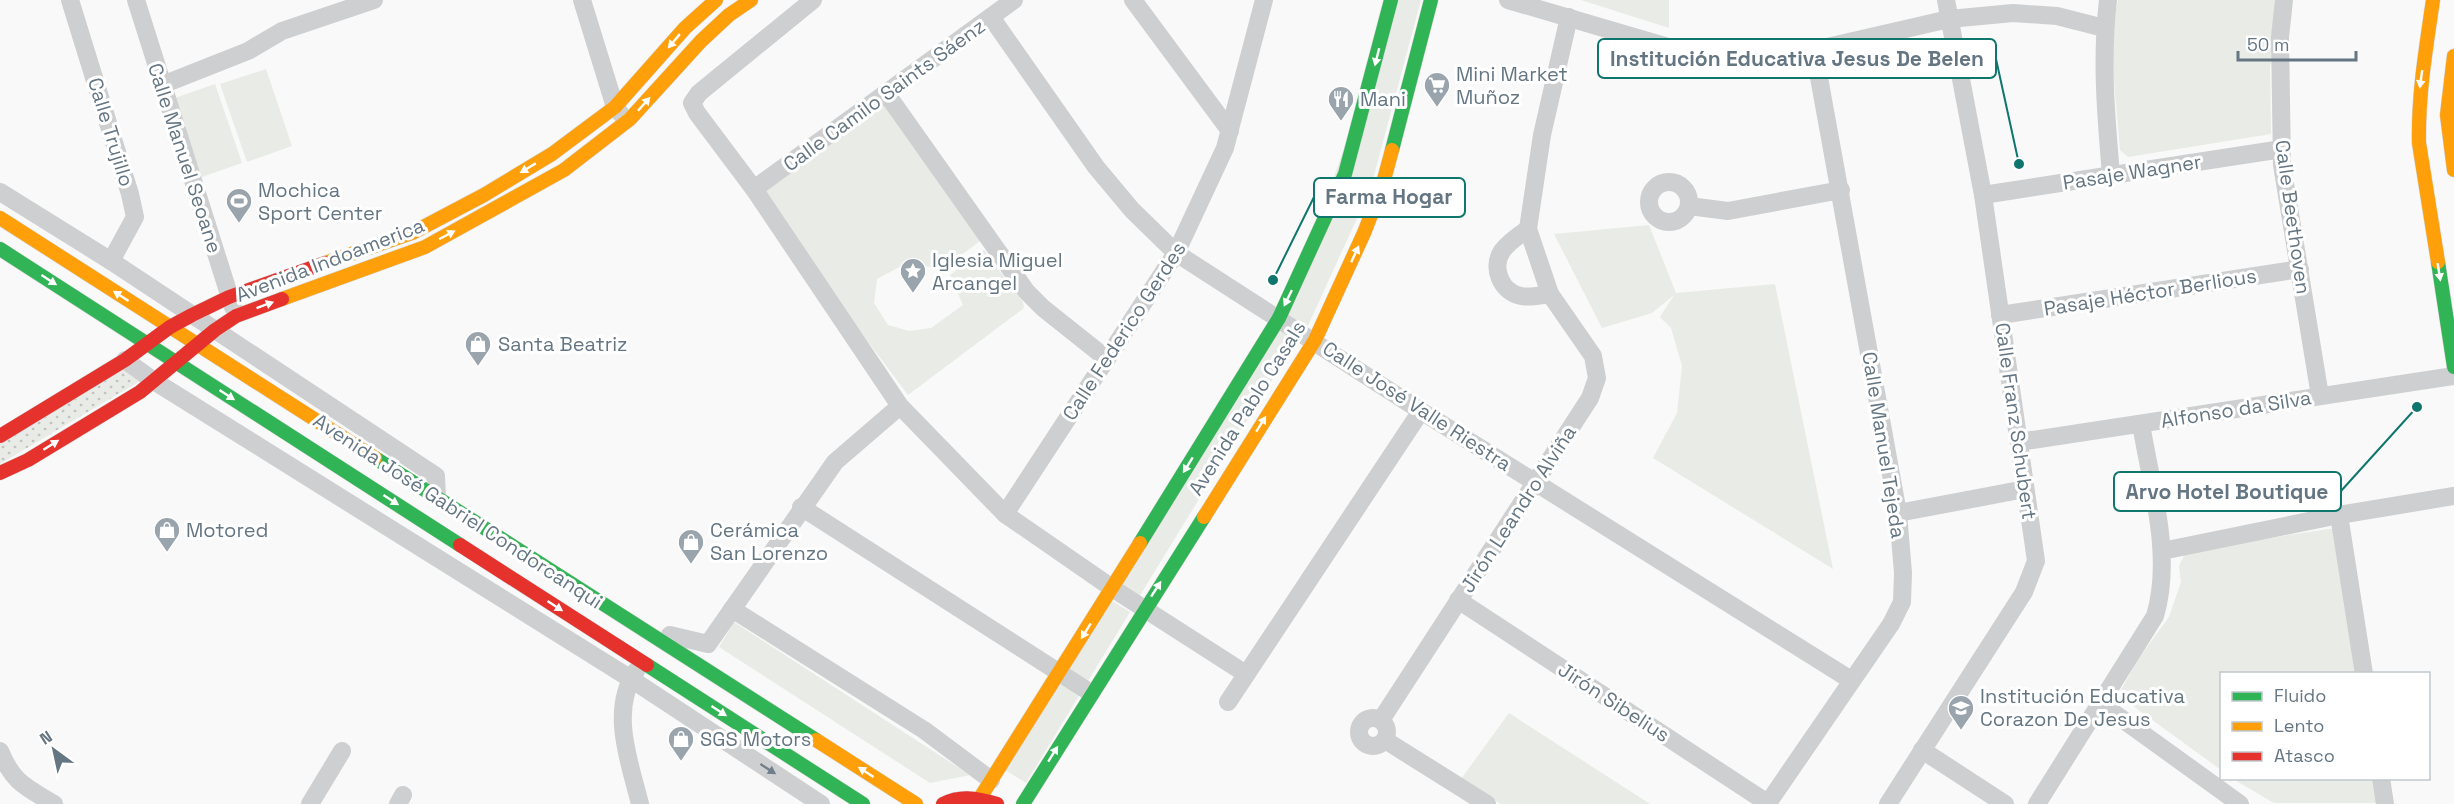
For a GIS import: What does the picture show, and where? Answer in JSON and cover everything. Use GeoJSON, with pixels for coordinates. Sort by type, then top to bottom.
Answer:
{"type":"FeatureCollection","features":[{"type":"Feature","properties":{"kind":"main road","name":"Avenida Indoamerica"},"geometry":{"type":"LineString","coordinates":[[0,436],[124,360],[170,327],[192,315],[229,297],[412,233],[484,195],[552,154],[615,107],[685,28],[716,0]]}},
{"type":"Feature","properties":{"kind":"main road","name":"Avenida Indoamerica"},"geometry":{"type":"LineString","coordinates":[[0,473],[28,460],[140,392],[215,330],[236,316],[425,247],[564,170],[628,122],[701,41],[729,15],[751,0]]}},
{"type":"Feature","properties":{"kind":"main road","name":"Avenida Pablo Casals"},"geometry":{"type":"LineString","coordinates":[[980,798],[1113,588],[1279,318],[1346,174],[1391,0]]}},
{"type":"Feature","properties":{"kind":"main road","name":"Avenida Pablo Casals"},"geometry":{"type":"LineString","coordinates":[[1023,804],[1143,609],[1315,340],[1383,187],[1431,0]]}},
{"type":"Feature","properties":{"kind":"main road"},"geometry":{"type":"LineString","coordinates":[[2433,0],[2417,114],[2419,143],[2454,367]]}},
{"type":"Feature","properties":{"kind":"main road"},"geometry":{"type":"LineString","coordinates":[[2454,56],[2447,114],[2454,170]]}},
{"type":"Feature","properties":{"kind":"main road","name":"Avenida José Gabriel Condorcanqui"},"geometry":{"type":"LineString","coordinates":[[0,218],[916,804]]}},
{"type":"Feature","properties":{"kind":"main road","name":"Avenida José Gabriel Condorcanqui"},"geometry":{"type":"LineString","coordinates":[[0,249],[863,804]]}},
{"type":"Feature","properties":{"kind":"main road"},"geometry":{"type":"LineString","coordinates":[[355,507],[367,485]]}},
{"type":"Feature","properties":{"kind":"main road"},"geometry":{"type":"LineString","coordinates":[[517,608],[528,588]]}},
{"type":"Feature","properties":{"kind":"main road"},"geometry":{"type":"LineString","coordinates":[[943,804],[963,798],[980,798],[997,804]]}},
{"type":"Feature","properties":{"kind":"street","name":"Calle Trujillo"},"geometry":{"type":"LineString","coordinates":[[70,0],[130,194],[135,217],[111,261]]}},
{"type":"Feature","properties":{"kind":"street","name":"Calle Manuel Seoane"},"geometry":{"type":"LineString","coordinates":[[136,0],[236,316]]}},
{"type":"Feature","properties":{"kind":"street"},"geometry":{"type":"LineString","coordinates":[[162,85],[248,51],[282,31],[374,0]]}},
{"type":"Feature","properties":{"kind":"street"},"geometry":{"type":"LineString","coordinates":[[582,0],[615,107],[628,122]]}},
{"type":"Feature","properties":{"kind":"street"},"geometry":{"type":"LineString","coordinates":[[813,0],[699,93],[692,103],[754,189],[900,406],[1005,514],[1143,609],[1246,674]]}},
{"type":"Feature","properties":{"kind":"street","name":"Calle Camilo Saints Sáenz"},"geometry":{"type":"LineString","coordinates":[[754,189],[1014,0]]}},
{"type":"Feature","properties":{"kind":"street"},"geometry":{"type":"LineString","coordinates":[[1133,0],[1230,131]]}},
{"type":"Feature","properties":{"kind":"street","name":"Calle Federico Gerdes"},"geometry":{"type":"LineString","coordinates":[[1005,514],[1176,253],[1230,131],[1264,0]]}},
{"type":"Feature","properties":{"kind":"street"},"geometry":{"type":"LineString","coordinates":[[1508,0],[1726,64],[1814,50],[1948,19],[2013,13],[2057,16],[2104,28]]}},
{"type":"Feature","properties":{"kind":"street","name":"Calle Franz Schubert"},"geometry":{"type":"LineString","coordinates":[[1888,804],[2024,592],[2036,561],[1983,195],[1946,0]]}},
{"type":"Feature","properties":{"kind":"street"},"geometry":{"type":"LineString","coordinates":[[2108,0],[2104,28],[2103,87],[2111,175]]}},
{"type":"Feature","properties":{"kind":"street","name":"Calle Beethoven"},"geometry":{"type":"LineString","coordinates":[[2284,0],[2280,37],[2282,165],[2320,396]]}},
{"type":"Feature","properties":{"kind":"street","name":"Calle José Valle Riestra"},"geometry":{"type":"LineString","coordinates":[[991,17],[1096,167],[1132,210],[1176,253],[1315,340],[1422,411],[1851,680]]}},
{"type":"Feature","properties":{"kind":"street","name":"Jirón Leandro Alviña"},"geometry":{"type":"LineString","coordinates":[[1381,720],[1590,398],[1597,378],[1593,356],[1550,294],[1528,229],[1542,135],[1569,17]]}},
{"type":"Feature","properties":{"kind":"street","name":"Calle Manuel Tejeda"},"geometry":{"type":"LineString","coordinates":[[1768,804],[1891,624],[1902,602],[1903,573],[1898,513],[1814,50]]}},
{"type":"Feature","properties":{"kind":"street"},"geometry":{"type":"LineString","coordinates":[[1206,99],[1216,102],[1226,101],[1235,96],[1241,88]]}},
{"type":"Feature","properties":{"kind":"street"},"geometry":{"type":"LineString","coordinates":[[886,93],[1026,291],[1043,308],[1107,359]]}},
{"type":"Feature","properties":{"kind":"street","name":"Pasaje Wagner"},"geometry":{"type":"LineString","coordinates":[[1983,195],[2282,149]]}},
{"type":"Feature","properties":{"kind":"street"},"geometry":{"type":"LineString","coordinates":[[1689,206],[1728,211],[1840,190]]}},
{"type":"Feature","properties":{"kind":"street"},"geometry":{"type":"LineString","coordinates":[[3,201],[111,261],[436,476],[437,498]]}},
{"type":"Feature","properties":{"kind":"street"},"geometry":{"type":"LineString","coordinates":[[1528,229],[1501,252],[1497,263],[1498,275],[1503,285],[1512,293],[1523,297],[1550,294]]}},
{"type":"Feature","properties":{"kind":"street"},"geometry":{"type":"LineString","coordinates":[[2436,250],[2454,248]]}},
{"type":"Feature","properties":{"kind":"street","name":"Pasaje Héctor Berlious"},"geometry":{"type":"LineString","coordinates":[[2000,315],[2300,269]]}},
{"type":"Feature","properties":{"kind":"street"},"geometry":{"type":"LineString","coordinates":[[124,360],[631,679],[821,804]]}},
{"type":"Feature","properties":{"kind":"street","name":"Alfonso da Silva"},"geometry":{"type":"LineString","coordinates":[[2019,441],[2454,376]]}},
{"type":"Feature","properties":{"kind":"street"},"geometry":{"type":"LineString","coordinates":[[640,804],[625,741],[623,719],[625,699],[631,679],[642,662],[659,640],[671,635],[708,644],[834,462],[900,406]]}},
{"type":"Feature","properties":{"kind":"street"},"geometry":{"type":"LineString","coordinates":[[1228,702],[1422,411]]}},
{"type":"Feature","properties":{"kind":"street"},"geometry":{"type":"LineString","coordinates":[[2037,804],[2155,616],[2160,597],[2162,551],[2141,424]]}},
{"type":"Feature","properties":{"kind":"street"},"geometry":{"type":"LineString","coordinates":[[1898,513],[2025,489]]}},
{"type":"Feature","properties":{"kind":"street"},"geometry":{"type":"LineString","coordinates":[[2162,551],[2339,515],[2454,496]]}},
{"type":"Feature","properties":{"kind":"street"},"geometry":{"type":"LineString","coordinates":[[801,507],[1091,693]]}},
{"type":"Feature","properties":{"kind":"street"},"geometry":{"type":"LineString","coordinates":[[2339,515],[2364,672]]}},
{"type":"Feature","properties":{"kind":"street","name":"Jirón Sibelius"},"geometry":{"type":"LineString","coordinates":[[1458,600],[1768,804]]}},
{"type":"Feature","properties":{"kind":"street"},"geometry":{"type":"LineString","coordinates":[[732,609],[924,730],[991,780]]}},
{"type":"Feature","properties":{"kind":"street"},"geometry":{"type":"LineString","coordinates":[[2100,703],[2240,804]]}},
{"type":"Feature","properties":{"kind":"street"},"geometry":{"type":"LineString","coordinates":[[1373,718],[1381,720],[1386,726],[1385,740],[1379,745],[1371,746],[1363,742],[1359,736],[1360,727],[1365,721],[1373,718]]}},
{"type":"Feature","properties":{"kind":"street"},"geometry":{"type":"LineString","coordinates":[[1385,740],[1487,804]]}},
{"type":"Feature","properties":{"kind":"street"},"geometry":{"type":"LineString","coordinates":[[1922,750],[2005,804]]}},
{"type":"Feature","properties":{"kind":"street"},"geometry":{"type":"LineString","coordinates":[[0,751],[7,769],[17,782],[54,804]]}},
{"type":"Feature","properties":{"kind":"street"},"geometry":{"type":"LineString","coordinates":[[310,804],[342,751]]}},
{"type":"Feature","properties":{"kind":"street"},"geometry":{"type":"LineString","coordinates":[[2381,780],[2385,804]]}},
{"type":"Feature","properties":{"kind":"shaded area"},"geometry":{"type":"Polygon","coordinates":[[[1397,0],[1421,0],[1370,190],[1305,332],[1284,317],[1397,0]]]}},
{"type":"Feature","properties":{"kind":"shaded area"},"geometry":{"type":"Polygon","coordinates":[[[1581,0],[1669,0],[1669,28],[1581,0]]]}},
{"type":"Feature","properties":{"kind":"shaded area"},"geometry":{"type":"Polygon","coordinates":[[[2118,0],[2281,0],[2280,37],[2270,66],[2271,134],[2128,157],[2120,150],[2113,56],[2118,0]]]}},
{"type":"Feature","properties":{"kind":"shaded area"},"geometry":{"type":"Polygon","coordinates":[[[266,69],[292,146],[247,162],[220,84],[266,69]]]}},
{"type":"Feature","properties":{"kind":"shaded area"},"geometry":{"type":"Polygon","coordinates":[[[215,84],[242,163],[199,178],[172,99],[215,84]]]}},
{"type":"Feature","properties":{"kind":"shaded area"},"geometry":{"type":"Polygon","coordinates":[[[883,97],[987,236],[942,269],[907,263],[877,279],[874,303],[888,325],[909,331],[931,328],[963,305],[950,275],[984,250],[1023,302],[1024,308],[908,395],[756,192],[883,97]]]}},
{"type":"Feature","properties":{"kind":"shaded area"},"geometry":{"type":"Polygon","coordinates":[[[1649,225],[1676,293],[1775,284],[1833,569],[1653,458],[1677,413],[1682,366],[1671,328],[1660,317],[1674,295],[1652,313],[1602,328],[1554,234],[1649,225]]]}},
{"type":"Feature","properties":{"kind":"shaded area"},"geometry":{"type":"Polygon","coordinates":[[[1279,328],[1297,339],[1139,597],[1121,585],[1279,328]]]}},
{"type":"Feature","properties":{"kind":"shaded area"},"geometry":{"type":"Polygon","coordinates":[[[124,369],[142,380],[0,464],[0,444],[124,369]]]}},
{"type":"Feature","properties":{"kind":"shaded area"},"geometry":{"type":"Polygon","coordinates":[[[2335,528],[2357,672],[2220,672],[2220,769],[2118,695],[2139,658],[2169,617],[2181,582],[2179,566],[2186,551],[2335,528]]]}},
{"type":"Feature","properties":{"kind":"shaded area"},"geometry":{"type":"Polygon","coordinates":[[[1109,599],[1130,612],[1026,783],[1005,770],[1109,599]]]}},
{"type":"Feature","properties":{"kind":"shaded area"},"geometry":{"type":"Polygon","coordinates":[[[734,622],[970,775],[930,783],[719,647],[734,622]]]}},
{"type":"Feature","properties":{"kind":"shaded area"},"geometry":{"type":"Polygon","coordinates":[[[1509,713],[1650,804],[1501,804],[1461,779],[1509,713]]]}},
{"type":"Feature","properties":{"kind":"shaded area"},"geometry":{"type":"Polygon","coordinates":[[[2235,780],[2374,780],[2377,803],[2274,803],[2235,780]]]}},
{"type":"Feature","properties":{"kind":"traffic: fast"},"geometry":{"type":"LineString","coordinates":[[1140,543],[1279,318],[1345,174],[1391,0]]}},
{"type":"Feature","properties":{"kind":"traffic: fast"},"geometry":{"type":"LineString","coordinates":[[1392,150],[1431,0]]}},
{"type":"Feature","properties":{"kind":"traffic: fast"},"geometry":{"type":"LineString","coordinates":[[0,249],[460,545]]}},
{"type":"Feature","properties":{"kind":"traffic: fast"},"geometry":{"type":"LineString","coordinates":[[2438,262],[2454,367]]}},
{"type":"Feature","properties":{"kind":"traffic: fast"},"geometry":{"type":"LineString","coordinates":[[375,458],[816,740]]}},
{"type":"Feature","properties":{"kind":"traffic: fast"},"geometry":{"type":"LineString","coordinates":[[1023,804],[1204,517]]}},
{"type":"Feature","properties":{"kind":"traffic: fast"},"geometry":{"type":"LineString","coordinates":[[647,665],[863,804]]}},
{"type":"Feature","properties":{"kind":"traffic: slow"},"geometry":{"type":"LineString","coordinates":[[325,263],[412,233],[484,195],[552,154],[615,107],[685,28],[716,0]]}},
{"type":"Feature","properties":{"kind":"traffic: slow"},"geometry":{"type":"LineString","coordinates":[[282,299],[425,247],[564,170],[630,119],[701,41],[729,15],[751,0]]}},
{"type":"Feature","properties":{"kind":"traffic: slow"},"geometry":{"type":"LineString","coordinates":[[2433,0],[2421,89],[2419,143],[2438,262]]}},
{"type":"Feature","properties":{"kind":"traffic: slow"},"geometry":{"type":"LineString","coordinates":[[2454,56],[2447,115],[2454,170]]}},
{"type":"Feature","properties":{"kind":"traffic: slow"},"geometry":{"type":"LineString","coordinates":[[1204,517],[1315,340],[1364,233],[1382,187],[1392,150]]}},
{"type":"Feature","properties":{"kind":"traffic: slow"},"geometry":{"type":"LineString","coordinates":[[0,218],[375,458]]}},
{"type":"Feature","properties":{"kind":"traffic: slow"},"geometry":{"type":"LineString","coordinates":[[980,798],[1140,543]]}},
{"type":"Feature","properties":{"kind":"traffic: slow"},"geometry":{"type":"LineString","coordinates":[[816,740],[916,804]]}},
{"type":"Feature","properties":{"kind":"traffic: jam"},"geometry":{"type":"LineString","coordinates":[[0,436],[125,360],[170,327],[192,315],[229,297],[325,263]]}},
{"type":"Feature","properties":{"kind":"traffic: jam"},"geometry":{"type":"LineString","coordinates":[[0,473],[28,460],[140,392],[215,330],[236,316],[282,299]]}},
{"type":"Feature","properties":{"kind":"traffic: jam"},"geometry":{"type":"LineString","coordinates":[[460,545],[647,665]]}},
{"type":"Feature","properties":{"kind":"traffic: jam"},"geometry":{"type":"LineString","coordinates":[[943,804],[956,799],[970,798],[997,804]]}},
{"type":"Feature","properties":{"kind":"place","name":"Mini Market Muñoz"},"geometry":{"type":"Point","coordinates":[1437,108]}},
{"type":"Feature","properties":{"kind":"place","name":"Mani"},"geometry":{"type":"Point","coordinates":[1341,122]}},
{"type":"Feature","properties":{"kind":"place","name":"Institución Educativa Jesus De Belen"},"geometry":{"type":"Point","coordinates":[2019,164]}},
{"type":"Feature","properties":{"kind":"place","name":"Mochica Sport Center"},"geometry":{"type":"Point","coordinates":[239,224]}},
{"type":"Feature","properties":{"kind":"place","name":"Farma Hogar"},"geometry":{"type":"Point","coordinates":[1273,280]}},
{"type":"Feature","properties":{"kind":"place","name":"Iglesia Miguel Arcangel"},"geometry":{"type":"Point","coordinates":[913,294]}},
{"type":"Feature","properties":{"kind":"place","name":"Santa Beatriz"},"geometry":{"type":"Point","coordinates":[478,367]}},
{"type":"Feature","properties":{"kind":"place","name":"Arvo Hotel Boutique"},"geometry":{"type":"Point","coordinates":[2417,407]}},
{"type":"Feature","properties":{"kind":"place","name":"Motored"},"geometry":{"type":"Point","coordinates":[167,553]}},
{"type":"Feature","properties":{"kind":"place","name":"Cerámica San Lorenzo"},"geometry":{"type":"Point","coordinates":[691,565]}},
{"type":"Feature","properties":{"kind":"place","name":"Institución Educativa Corazon De Jesus"},"geometry":{"type":"Point","coordinates":[1961,731]}},
{"type":"Feature","properties":{"kind":"place","name":"SGS Motors"},"geometry":{"type":"Point","coordinates":[681,762]}}]}
